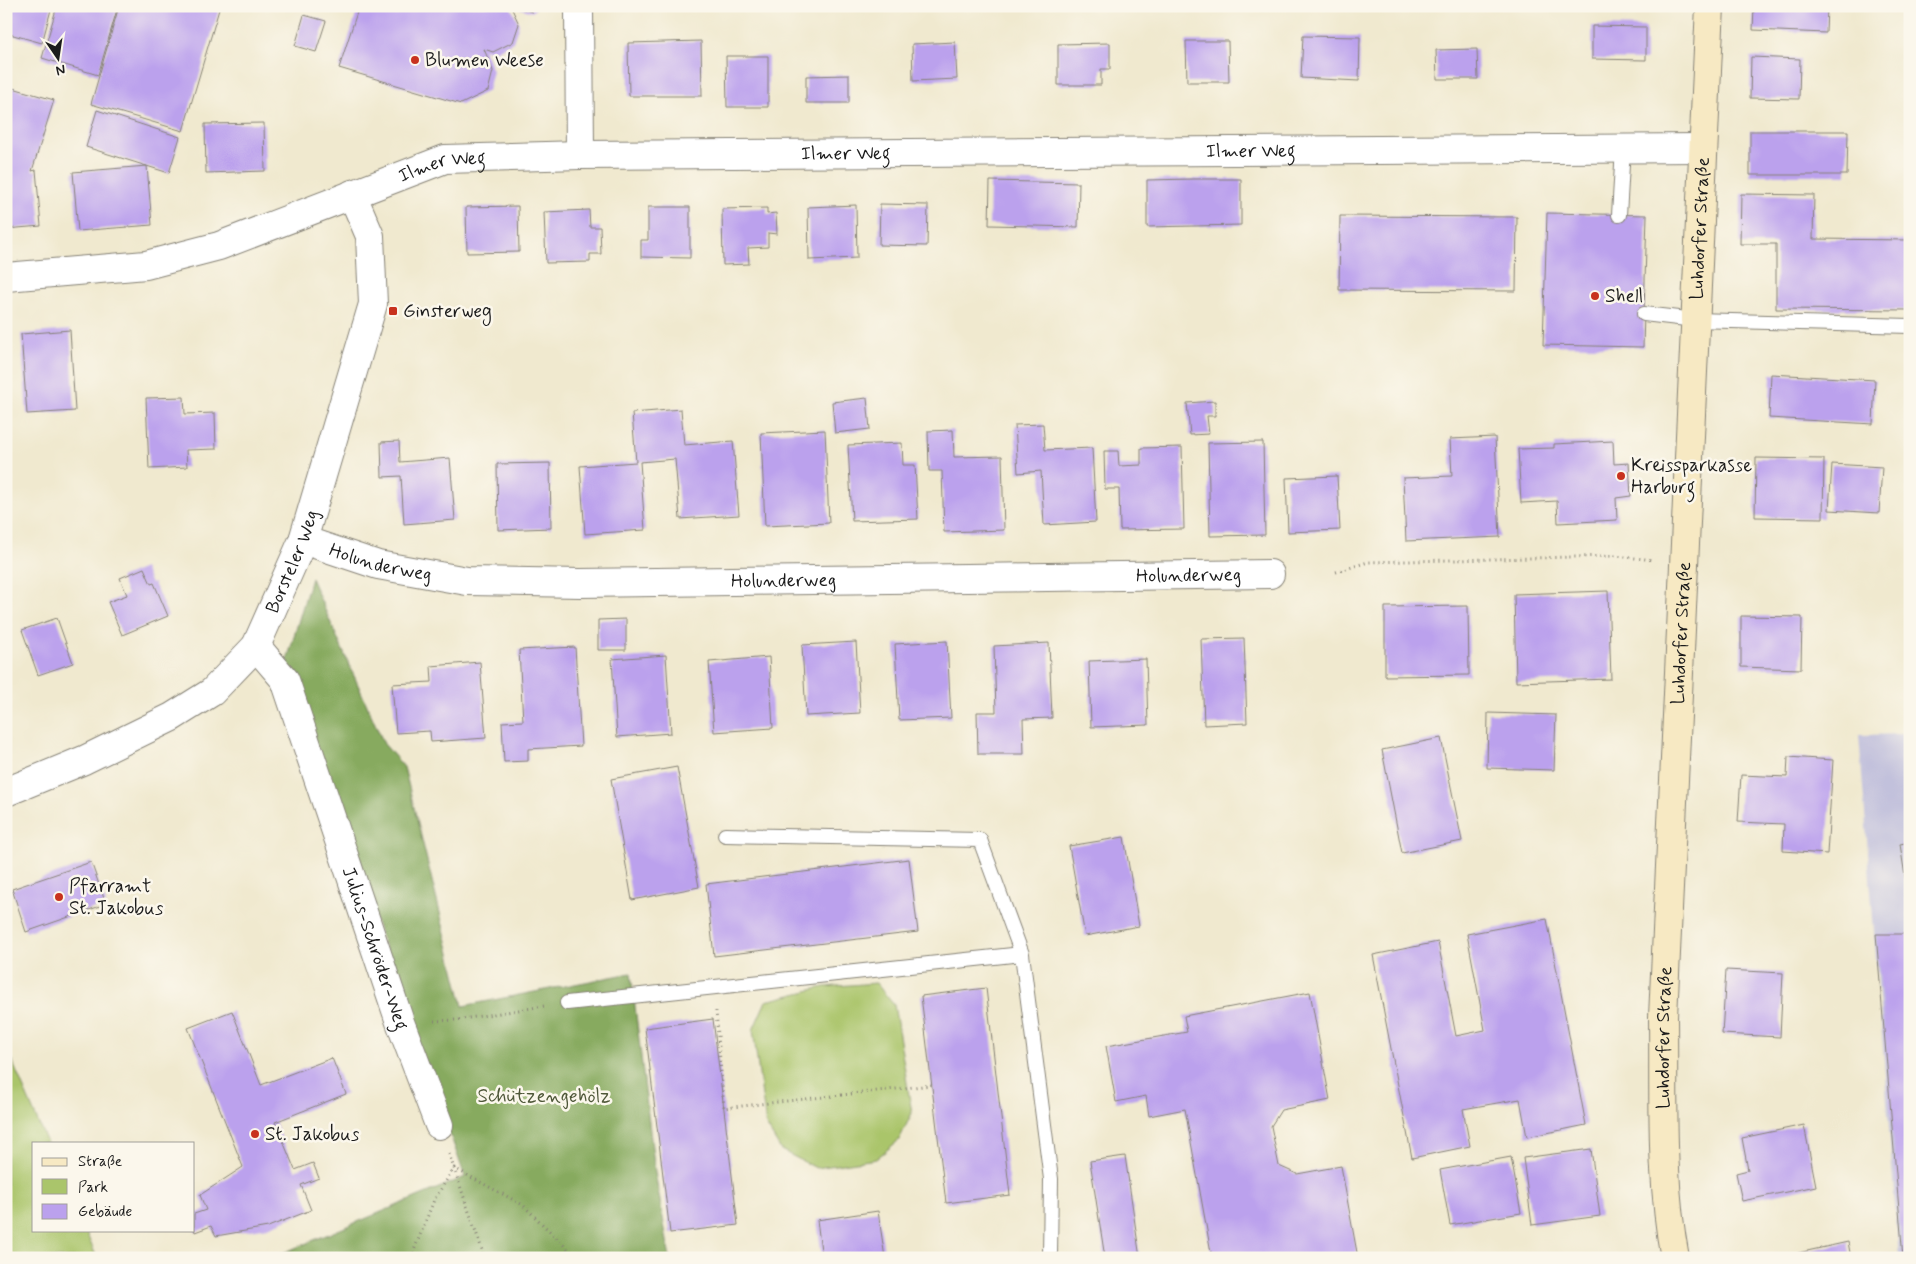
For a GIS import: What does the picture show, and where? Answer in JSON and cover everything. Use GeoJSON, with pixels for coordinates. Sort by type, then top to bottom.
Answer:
{"type":"FeatureCollection","features":[{"type":"Feature","properties":{"kind":"main road","name":"Luhdorfer Straße"},"geometry":{"type":"LineString","coordinates":[[1675,1258],[1670,1231],[1664,1160],[1663,1017],[1710,6]]}},
{"type":"Feature","properties":{"kind":"street"},"geometry":{"type":"LineString","coordinates":[[580,6],[580,155]]}},
{"type":"Feature","properties":{"kind":"street","name":"Ilmer Weg"},"geometry":{"type":"LineString","coordinates":[[6,277],[146,264],[220,246],[445,159],[580,155],[1704,148]]}},
{"type":"Feature","properties":{"kind":"street","name":"Borsteler Weg"},"geometry":{"type":"LineString","coordinates":[[6,792],[84,760],[172,717],[212,692],[256,646],[303,540],[373,304],[370,236],[352,194]]}},
{"type":"Feature","properties":{"kind":"street","name":"Holunderweg"},"geometry":{"type":"LineString","coordinates":[[303,540],[378,565],[467,581],[580,583],[1270,574]]}},
{"type":"Feature","properties":{"kind":"street","name":"Julius-Schröder-Weg"},"geometry":{"type":"LineString","coordinates":[[256,646],[285,680],[400,1022],[439,1125]]}},
{"type":"Feature","properties":{"kind":"lane"},"geometry":{"type":"LineString","coordinates":[[1619,215],[1623,148]]}},
{"type":"Feature","properties":{"kind":"lane"},"geometry":{"type":"LineString","coordinates":[[1644,314],[1695,320],[1910,326]]}},
{"type":"Feature","properties":{"kind":"lane"},"geometry":{"type":"LineString","coordinates":[[725,835],[980,840],[1022,954],[1051,1180],[1050,1258]]}},
{"type":"Feature","properties":{"kind":"lane"},"geometry":{"type":"LineString","coordinates":[[567,1003],[1022,954]]}},
{"type":"Feature","properties":{"kind":"path"},"geometry":{"type":"LineString","coordinates":[[1336,572],[1368,562],[1615,556],[1684,562]]}},
{"type":"Feature","properties":{"kind":"path"},"geometry":{"type":"LineString","coordinates":[[714,987],[724,1108],[932,1085]]}},
{"type":"Feature","properties":{"kind":"path"},"geometry":{"type":"LineString","coordinates":[[400,1022],[456,1020],[567,1003]]}},
{"type":"Feature","properties":{"kind":"path"},"geometry":{"type":"LineString","coordinates":[[439,1125],[485,1258]]}},
{"type":"Feature","properties":{"kind":"path"},"geometry":{"type":"LineString","coordinates":[[411,1258],[434,1200],[454,1168]]}},
{"type":"Feature","properties":{"kind":"path"},"geometry":{"type":"LineString","coordinates":[[454,1168],[523,1205],[577,1258]]}},
{"type":"Feature","properties":{"kind":"shaded area"},"geometry":{"type":"Polygon","coordinates":[[[1910,734],[1910,1258],[1899,1258],[1859,735],[1910,734]]]}},
{"type":"Feature","properties":{"kind":"green space","name":"Schützengehölz"},"geometry":{"type":"Polygon","coordinates":[[[311,578],[384,744],[404,767],[463,1006],[631,973],[655,1172],[670,1258],[271,1258],[465,1177],[286,664],[311,578]]]}},
{"type":"Feature","properties":{"kind":"green space"},"geometry":{"type":"Polygon","coordinates":[[[876,983],[894,1005],[912,1113],[899,1140],[876,1159],[816,1168],[781,1150],[766,1125],[753,1030],[766,1001],[824,987],[876,983]]]}},
{"type":"Feature","properties":{"kind":"green space"},"geometry":{"type":"Polygon","coordinates":[[[6,1047],[47,1142],[32,1142],[32,1232],[86,1232],[97,1258],[6,1258],[6,1047]]]}},
{"type":"Feature","properties":{"kind":"building"},"geometry":{"type":"Polygon","coordinates":[[[6,6],[52,6],[42,43],[6,33],[6,6]]]}},
{"type":"Feature","properties":{"kind":"building"},"geometry":{"type":"Polygon","coordinates":[[[57,6],[118,6],[98,75],[42,58],[57,6]]]}},
{"type":"Feature","properties":{"kind":"building"},"geometry":{"type":"Polygon","coordinates":[[[119,6],[220,6],[183,131],[91,104],[119,6]]]}},
{"type":"Feature","properties":{"kind":"building","name":"Blumen Weese"},"geometry":{"type":"Polygon","coordinates":[[[359,6],[508,6],[511,7],[519,24],[513,42],[493,52],[484,49],[493,71],[488,91],[461,104],[339,68],[359,6]]]}},
{"type":"Feature","properties":{"kind":"building"},"geometry":{"type":"Polygon","coordinates":[[[513,6],[538,6],[532,12],[513,6]]]}},
{"type":"Feature","properties":{"kind":"building"},"geometry":{"type":"Polygon","coordinates":[[[1754,6],[1827,6],[1826,33],[1753,30],[1754,6]]]}},
{"type":"Feature","properties":{"kind":"building"},"geometry":{"type":"Polygon","coordinates":[[[304,15],[326,21],[316,52],[295,46],[304,15]]]}},
{"type":"Feature","properties":{"kind":"building"},"geometry":{"type":"Polygon","coordinates":[[[1592,26],[1646,27],[1646,60],[1592,59],[1592,26]]]}},
{"type":"Feature","properties":{"kind":"building"},"geometry":{"type":"Polygon","coordinates":[[[1303,36],[1360,37],[1359,81],[1301,78],[1303,36]]]}},
{"type":"Feature","properties":{"kind":"building"},"geometry":{"type":"Polygon","coordinates":[[[701,41],[702,96],[629,96],[628,43],[701,41]]]}},
{"type":"Feature","properties":{"kind":"building"},"geometry":{"type":"Polygon","coordinates":[[[1186,41],[1228,41],[1229,82],[1187,82],[1186,41]]]}},
{"type":"Feature","properties":{"kind":"building"},"geometry":{"type":"Polygon","coordinates":[[[955,42],[957,79],[913,81],[912,44],[955,42]]]}},
{"type":"Feature","properties":{"kind":"building"},"geometry":{"type":"Polygon","coordinates":[[[1110,43],[1110,69],[1101,69],[1101,85],[1058,85],[1058,44],[1110,43]]]}},
{"type":"Feature","properties":{"kind":"building"},"geometry":{"type":"Polygon","coordinates":[[[1477,49],[1478,79],[1437,79],[1436,50],[1477,49]]]}},
{"type":"Feature","properties":{"kind":"building"},"geometry":{"type":"Polygon","coordinates":[[[726,56],[768,56],[768,107],[727,107],[726,56]]]}},
{"type":"Feature","properties":{"kind":"building"},"geometry":{"type":"Polygon","coordinates":[[[1751,57],[1800,59],[1799,99],[1750,98],[1751,57]]]}},
{"type":"Feature","properties":{"kind":"building"},"geometry":{"type":"Polygon","coordinates":[[[849,75],[849,103],[806,103],[806,76],[849,75]]]}},
{"type":"Feature","properties":{"kind":"building"},"geometry":{"type":"Polygon","coordinates":[[[6,86],[54,100],[32,171],[36,170],[41,226],[6,229],[6,86]]]}},
{"type":"Feature","properties":{"kind":"building"},"geometry":{"type":"Polygon","coordinates":[[[97,110],[180,137],[169,173],[86,147],[97,110]]]}},
{"type":"Feature","properties":{"kind":"building"},"geometry":{"type":"Polygon","coordinates":[[[264,123],[265,171],[206,173],[205,124],[264,123]]]}},
{"type":"Feature","properties":{"kind":"building"},"geometry":{"type":"Polygon","coordinates":[[[1750,131],[1848,131],[1847,175],[1750,175],[1750,131]]]}},
{"type":"Feature","properties":{"kind":"building"},"geometry":{"type":"Polygon","coordinates":[[[147,166],[152,225],[78,231],[73,172],[147,166]]]}},
{"type":"Feature","properties":{"kind":"building"},"geometry":{"type":"Polygon","coordinates":[[[1241,179],[1241,225],[1147,227],[1147,180],[1241,179]]]}},
{"type":"Feature","properties":{"kind":"building"},"geometry":{"type":"Polygon","coordinates":[[[990,181],[1079,183],[1078,227],[989,225],[990,181]]]}},
{"type":"Feature","properties":{"kind":"building"},"geometry":{"type":"Polygon","coordinates":[[[1741,194],[1814,195],[1813,239],[1910,240],[1910,310],[1776,309],[1776,244],[1740,244],[1741,194]]]}},
{"type":"Feature","properties":{"kind":"building"},"geometry":{"type":"Polygon","coordinates":[[[880,204],[928,205],[927,246],[879,245],[880,204]]]}},
{"type":"Feature","properties":{"kind":"building"},"geometry":{"type":"Polygon","coordinates":[[[856,205],[857,258],[809,260],[808,207],[856,205]]]}},
{"type":"Feature","properties":{"kind":"building"},"geometry":{"type":"Polygon","coordinates":[[[518,206],[519,252],[467,253],[466,207],[518,206]]]}},
{"type":"Feature","properties":{"kind":"building"},"geometry":{"type":"Polygon","coordinates":[[[648,207],[690,207],[690,258],[641,257],[641,240],[648,240],[648,207]]]}},
{"type":"Feature","properties":{"kind":"building"},"geometry":{"type":"Polygon","coordinates":[[[767,208],[767,214],[776,213],[777,234],[768,233],[768,247],[748,248],[749,264],[723,265],[722,209],[767,208]]]}},
{"type":"Feature","properties":{"kind":"building"},"geometry":{"type":"Polygon","coordinates":[[[589,210],[590,227],[600,227],[601,254],[590,254],[590,262],[546,263],[544,212],[589,210]]]}},
{"type":"Feature","properties":{"kind":"building"},"geometry":{"type":"Polygon","coordinates":[[[1547,213],[1647,215],[1643,347],[1543,345],[1547,213]]]}},
{"type":"Feature","properties":{"kind":"building"},"geometry":{"type":"Polygon","coordinates":[[[1340,216],[1517,217],[1516,291],[1339,290],[1340,216]]]}},
{"type":"Feature","properties":{"kind":"building"},"geometry":{"type":"Polygon","coordinates":[[[70,330],[75,411],[27,414],[21,334],[70,330]]]}},
{"type":"Feature","properties":{"kind":"building"},"geometry":{"type":"Polygon","coordinates":[[[1771,374],[1875,380],[1873,424],[1769,418],[1771,374]]]}},
{"type":"Feature","properties":{"kind":"building"},"geometry":{"type":"Polygon","coordinates":[[[184,397],[185,414],[215,413],[216,449],[186,450],[187,467],[149,469],[146,398],[184,397]]]}},
{"type":"Feature","properties":{"kind":"building"},"geometry":{"type":"Polygon","coordinates":[[[867,398],[870,429],[835,433],[832,402],[867,398]]]}},
{"type":"Feature","properties":{"kind":"building"},"geometry":{"type":"Polygon","coordinates":[[[1215,401],[1215,416],[1207,416],[1209,434],[1190,435],[1187,403],[1215,401]]]}},
{"type":"Feature","properties":{"kind":"building"},"geometry":{"type":"Polygon","coordinates":[[[681,409],[684,445],[733,441],[739,515],[680,519],[675,459],[640,462],[645,530],[585,534],[580,466],[636,462],[632,413],[681,409]]]}},
{"type":"Feature","properties":{"kind":"building"},"geometry":{"type":"Polygon","coordinates":[[[1043,424],[1045,450],[1092,448],[1096,522],[1044,525],[1041,471],[1018,473],[1015,425],[1043,424]]]}},
{"type":"Feature","properties":{"kind":"building"},"geometry":{"type":"Polygon","coordinates":[[[825,430],[829,523],[765,526],[761,433],[825,430]]]}},
{"type":"Feature","properties":{"kind":"building"},"geometry":{"type":"Polygon","coordinates":[[[953,430],[954,457],[1002,456],[1004,530],[944,532],[942,471],[929,471],[928,431],[953,430]]]}},
{"type":"Feature","properties":{"kind":"building"},"geometry":{"type":"Polygon","coordinates":[[[1495,437],[1500,537],[1406,541],[1403,478],[1452,476],[1450,439],[1495,437]]]}},
{"type":"Feature","properties":{"kind":"building"},"geometry":{"type":"Polygon","coordinates":[[[399,441],[400,462],[450,458],[455,520],[404,524],[401,476],[382,477],[381,442],[399,441]]]}},
{"type":"Feature","properties":{"kind":"building"},"geometry":{"type":"Polygon","coordinates":[[[1613,441],[1614,464],[1629,463],[1631,496],[1616,498],[1617,520],[1558,523],[1557,501],[1521,503],[1518,449],[1554,448],[1554,444],[1613,441]]]}},
{"type":"Feature","properties":{"kind":"building"},"geometry":{"type":"Polygon","coordinates":[[[1263,442],[1265,535],[1210,536],[1208,443],[1263,442]]]}},
{"type":"Feature","properties":{"kind":"building"},"geometry":{"type":"Polygon","coordinates":[[[902,443],[903,465],[915,465],[918,519],[852,521],[848,445],[902,443]]]}},
{"type":"Feature","properties":{"kind":"building"},"geometry":{"type":"Polygon","coordinates":[[[1182,447],[1184,529],[1120,530],[1119,489],[1105,489],[1104,451],[1118,451],[1119,466],[1141,465],[1141,448],[1182,447]]]}},
{"type":"Feature","properties":{"kind":"building"},"geometry":{"type":"Polygon","coordinates":[[[1756,458],[1824,459],[1823,518],[1755,517],[1756,458]]]}},
{"type":"Feature","properties":{"kind":"building"},"geometry":{"type":"Polygon","coordinates":[[[550,463],[551,528],[498,530],[497,464],[550,463]]]}},
{"type":"Feature","properties":{"kind":"building"},"geometry":{"type":"Polygon","coordinates":[[[1832,464],[1882,467],[1879,513],[1829,510],[1832,464]]]}},
{"type":"Feature","properties":{"kind":"building"},"geometry":{"type":"Polygon","coordinates":[[[1337,476],[1340,530],[1288,532],[1286,478],[1337,476]]]}},
{"type":"Feature","properties":{"kind":"building"},"geometry":{"type":"Polygon","coordinates":[[[144,568],[151,584],[154,583],[168,616],[122,635],[108,602],[127,595],[120,578],[144,568]]]}},
{"type":"Feature","properties":{"kind":"building"},"geometry":{"type":"Polygon","coordinates":[[[1608,591],[1611,679],[1516,682],[1514,594],[1608,591]]]}},
{"type":"Feature","properties":{"kind":"building"},"geometry":{"type":"Polygon","coordinates":[[[1468,606],[1469,675],[1385,676],[1385,607],[1468,606]]]}},
{"type":"Feature","properties":{"kind":"building"},"geometry":{"type":"Polygon","coordinates":[[[1741,616],[1802,617],[1801,669],[1741,667],[1741,616]]]}},
{"type":"Feature","properties":{"kind":"building"},"geometry":{"type":"Polygon","coordinates":[[[57,618],[73,663],[38,675],[22,630],[57,618]]]}},
{"type":"Feature","properties":{"kind":"building"},"geometry":{"type":"Polygon","coordinates":[[[626,619],[626,650],[598,650],[598,620],[626,619]]]}},
{"type":"Feature","properties":{"kind":"building"},"geometry":{"type":"Polygon","coordinates":[[[1244,638],[1247,723],[1204,725],[1201,639],[1244,638]]]}},
{"type":"Feature","properties":{"kind":"building"},"geometry":{"type":"Polygon","coordinates":[[[947,641],[951,718],[899,720],[895,644],[947,641]]]}},
{"type":"Feature","properties":{"kind":"building"},"geometry":{"type":"Polygon","coordinates":[[[856,642],[860,713],[806,716],[802,645],[856,642]]]}},
{"type":"Feature","properties":{"kind":"building"},"geometry":{"type":"Polygon","coordinates":[[[1049,643],[1052,718],[1023,719],[1024,754],[978,754],[977,712],[996,712],[994,646],[1049,643]]]}},
{"type":"Feature","properties":{"kind":"building"},"geometry":{"type":"Polygon","coordinates":[[[575,647],[581,746],[528,749],[528,761],[504,762],[502,722],[523,721],[519,650],[575,647]]]}},
{"type":"Feature","properties":{"kind":"building"},"geometry":{"type":"Polygon","coordinates":[[[666,655],[671,733],[617,737],[612,659],[666,655]]]}},
{"type":"Feature","properties":{"kind":"building"},"geometry":{"type":"Polygon","coordinates":[[[769,657],[773,728],[714,732],[709,662],[769,657]]]}},
{"type":"Feature","properties":{"kind":"building"},"geometry":{"type":"Polygon","coordinates":[[[1146,659],[1148,725],[1091,727],[1089,661],[1146,659]]]}},
{"type":"Feature","properties":{"kind":"building"},"geometry":{"type":"Polygon","coordinates":[[[480,662],[486,738],[431,742],[430,731],[396,733],[392,684],[432,682],[431,666],[480,662]]]}},
{"type":"Feature","properties":{"kind":"building"},"geometry":{"type":"Polygon","coordinates":[[[1488,713],[1556,715],[1554,770],[1487,768],[1488,713]]]}},
{"type":"Feature","properties":{"kind":"building"},"geometry":{"type":"Polygon","coordinates":[[[1441,738],[1462,841],[1402,853],[1382,750],[1441,738]]]}},
{"type":"Feature","properties":{"kind":"building"},"geometry":{"type":"Polygon","coordinates":[[[1788,757],[1833,760],[1827,854],[1783,851],[1784,824],[1738,822],[1741,775],[1787,777],[1788,757]]]}},
{"type":"Feature","properties":{"kind":"building"},"geometry":{"type":"Polygon","coordinates":[[[677,767],[699,887],[632,900],[611,779],[677,767]]]}},
{"type":"Feature","properties":{"kind":"building"},"geometry":{"type":"Polygon","coordinates":[[[1124,837],[1139,926],[1085,936],[1069,846],[1124,837]]]}},
{"type":"Feature","properties":{"kind":"building"},"geometry":{"type":"Polygon","coordinates":[[[1910,842],[1910,902],[1909,902],[1900,844],[1910,842]]]}},
{"type":"Feature","properties":{"kind":"building"},"geometry":{"type":"Polygon","coordinates":[[[909,859],[918,932],[714,956],[706,884],[909,859]]]}},
{"type":"Feature","properties":{"kind":"building","name":"Pfarramt St. Jakobus"},"geometry":{"type":"Polygon","coordinates":[[[91,862],[106,904],[26,932],[12,889],[91,862]]]}},
{"type":"Feature","properties":{"kind":"building"},"geometry":{"type":"Polygon","coordinates":[[[1547,919],[1586,1125],[1527,1137],[1520,1099],[1463,1109],[1470,1146],[1412,1158],[1373,955],[1438,942],[1456,1036],[1485,1030],[1467,934],[1547,919]]]}},
{"type":"Feature","properties":{"kind":"building"},"geometry":{"type":"Polygon","coordinates":[[[1876,934],[1910,934],[1910,1258],[1903,1258],[1876,934]]]}},
{"type":"Feature","properties":{"kind":"building"},"geometry":{"type":"Polygon","coordinates":[[[1726,970],[1783,973],[1780,1037],[1722,1034],[1726,970]]]}},
{"type":"Feature","properties":{"kind":"building"},"geometry":{"type":"Polygon","coordinates":[[[986,988],[1010,1195],[946,1203],[921,996],[986,988]]]}},
{"type":"Feature","properties":{"kind":"building"},"geometry":{"type":"Polygon","coordinates":[[[1310,992],[1330,1100],[1281,1110],[1271,1126],[1279,1166],[1297,1174],[1341,1166],[1358,1258],[1212,1258],[1185,1109],[1149,1116],[1146,1096],[1116,1102],[1106,1046],[1187,1032],[1184,1016],[1310,992]]]}},
{"type":"Feature","properties":{"kind":"building","name":"St. Jakobus"},"geometry":{"type":"Polygon","coordinates":[[[232,1011],[261,1085],[332,1058],[346,1094],[275,1122],[295,1170],[313,1163],[319,1178],[301,1185],[311,1210],[268,1227],[216,1236],[211,1226],[195,1232],[195,1214],[206,1210],[200,1195],[243,1167],[188,1028],[232,1011]]]}},
{"type":"Feature","properties":{"kind":"building"},"geometry":{"type":"Polygon","coordinates":[[[713,1019],[738,1225],[670,1233],[645,1028],[713,1019]]]}},
{"type":"Feature","properties":{"kind":"building"},"geometry":{"type":"Polygon","coordinates":[[[1804,1125],[1816,1186],[1742,1201],[1736,1173],[1748,1170],[1742,1138],[1804,1125]]]}},
{"type":"Feature","properties":{"kind":"building"},"geometry":{"type":"Polygon","coordinates":[[[1591,1149],[1600,1216],[1532,1225],[1523,1158],[1591,1149]]]}},
{"type":"Feature","properties":{"kind":"building"},"geometry":{"type":"Polygon","coordinates":[[[1125,1156],[1140,1258],[1105,1258],[1090,1161],[1125,1156]]]}},
{"type":"Feature","properties":{"kind":"building"},"geometry":{"type":"Polygon","coordinates":[[[1511,1157],[1521,1213],[1450,1225],[1440,1170],[1511,1157]]]}},
{"type":"Feature","properties":{"kind":"building"},"geometry":{"type":"Polygon","coordinates":[[[878,1211],[885,1258],[822,1258],[817,1220],[878,1211]]]}},
{"type":"Feature","properties":{"kind":"building"},"geometry":{"type":"Polygon","coordinates":[[[1848,1242],[1851,1258],[1799,1258],[1798,1253],[1848,1242]]]}},
{"type":"Feature","properties":{"kind":"place","name":"Blumen Weese"},"geometry":{"type":"Point","coordinates":[415,60]}},
{"type":"Feature","properties":{"kind":"place","name":"Shell"},"geometry":{"type":"Point","coordinates":[1595,296]}},
{"type":"Feature","properties":{"kind":"place","name":"Ginsterweg"},"geometry":{"type":"Point","coordinates":[393,311]}},
{"type":"Feature","properties":{"kind":"place","name":"Kreissparkasse Harburg"},"geometry":{"type":"Point","coordinates":[1621,476]}},
{"type":"Feature","properties":{"kind":"place","name":"Pfarramt St. Jakobus"},"geometry":{"type":"Point","coordinates":[59,897]}},
{"type":"Feature","properties":{"kind":"place","name":"St. Jakobus"},"geometry":{"type":"Point","coordinates":[255,1134]}}]}
